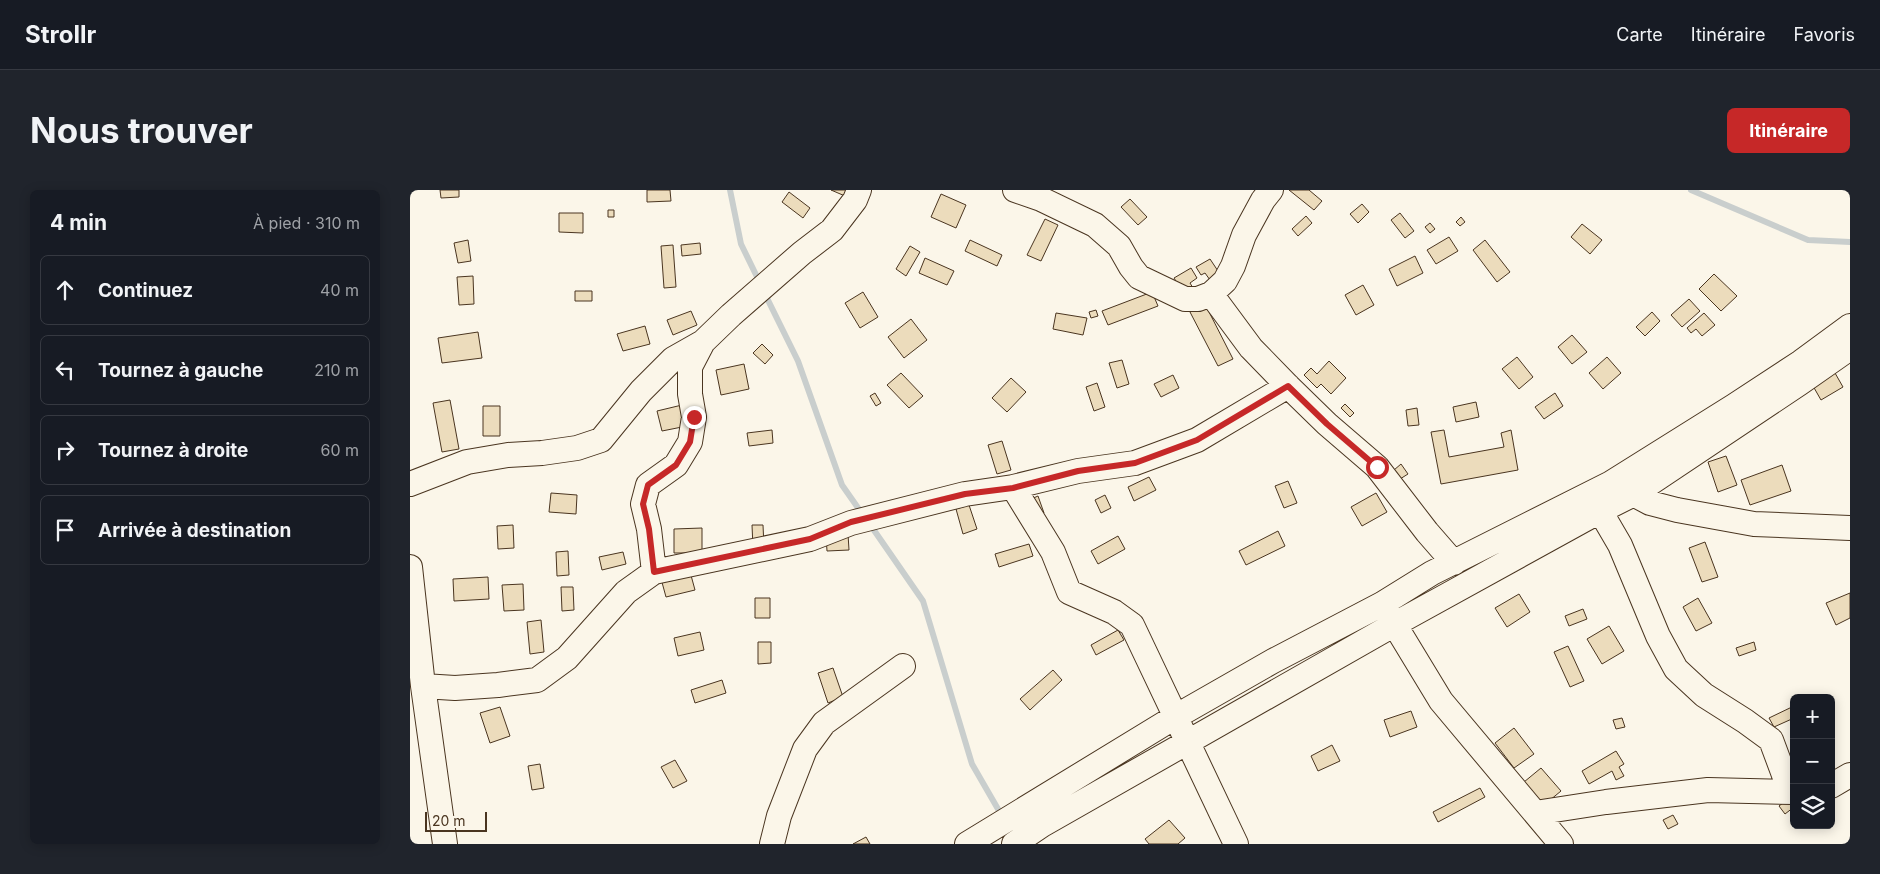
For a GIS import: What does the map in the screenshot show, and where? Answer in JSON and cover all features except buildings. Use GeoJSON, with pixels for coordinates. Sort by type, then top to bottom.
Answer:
{"type":"FeatureCollection","features":[{"type":"Feature","properties":{"kind":"street"},"geometry":{"type":"LineString","coordinates":[[410,484],[467,462],[508,455],[577,448],[601,440],[642,391],[673,359],[703,342],[730,315],[802,253],[832,230],[855,200],[859,190]]}},
{"type":"Feature","properties":{"kind":"street"},"geometry":{"type":"LineString","coordinates":[[1014,190],[1040,199],[1095,225],[1119,246],[1139,277],[1185,299],[1198,299],[1211,294],[1225,281],[1233,266],[1244,235],[1263,200],[1271,190]]}},
{"type":"Feature","properties":{"kind":"street"},"geometry":{"type":"LineString","coordinates":[[1211,294],[1251,348],[1327,424],[1377,467],[1427,532],[1454,563]]}},
{"type":"Feature","properties":{"kind":"street"},"geometry":{"type":"LineString","coordinates":[[1014,844],[1042,824],[1188,743],[1394,624],[1595,502],[1611,483],[1759,389],[1850,326]]}},
{"type":"Feature","properties":{"kind":"street"},"geometry":{"type":"LineString","coordinates":[[654,572],[649,529],[643,504],[648,485],[676,465],[690,442],[694,417],[690,394],[690,367],[703,342]]}},
{"type":"Feature","properties":{"kind":"street"},"geometry":{"type":"LineString","coordinates":[[967,844],[1175,717],[1273,661],[1382,604],[1432,573],[1595,502],[1634,494],[1850,348]]}},
{"type":"Feature","properties":{"kind":"street"},"geometry":{"type":"LineString","coordinates":[[423,686],[455,688],[537,680],[567,658],[626,592],[654,572],[810,539],[851,522],[965,494],[1013,488],[1078,471],[1135,463],[1197,440],[1288,386]]}},
{"type":"Feature","properties":{"kind":"street"},"geometry":{"type":"LineString","coordinates":[[1611,483],[1650,503],[1677,510],[1754,524],[1850,528]]}},
{"type":"Feature","properties":{"kind":"street"},"geometry":{"type":"LineString","coordinates":[[1013,488],[1053,552],[1069,592],[1114,612],[1132,625],[1236,844]]}},
{"type":"Feature","properties":{"kind":"street"},"geometry":{"type":"LineString","coordinates":[[1595,502],[1620,545],[1658,636],[1676,669],[1704,695],[1771,740],[1790,787]]}},
{"type":"Feature","properties":{"kind":"street"},"geometry":{"type":"LineString","coordinates":[[410,568],[423,686],[445,844]]}},
{"type":"Feature","properties":{"kind":"street"},"geometry":{"type":"LineString","coordinates":[[1382,604],[1441,701],[1560,844]]}},
{"type":"Feature","properties":{"kind":"street"},"geometry":{"type":"LineString","coordinates":[[772,844],[779,816],[804,749],[824,722],[903,666]]}},
{"type":"Feature","properties":{"kind":"street"},"geometry":{"type":"LineString","coordinates":[[1834,784],[1850,775]]}},
{"type":"Feature","properties":{"kind":"street"},"geometry":{"type":"LineString","coordinates":[[1535,813],[1606,802],[1708,790],[1790,792]]}},
{"type":"Feature","properties":{"kind":"waterway"},"geometry":{"type":"LineString","coordinates":[[730,190],[741,244],[760,283]]}},
{"type":"Feature","properties":{"kind":"waterway"},"geometry":{"type":"LineString","coordinates":[[1691,190],[1808,240],[1850,242]]}},
{"type":"Feature","properties":{"kind":"waterway"},"geometry":{"type":"LineString","coordinates":[[764,292],[798,361],[842,485],[863,515]]}},
{"type":"Feature","properties":{"kind":"waterway"},"geometry":{"type":"LineString","coordinates":[[869,523],[923,601],[972,764],[1002,816]]}},
{"type":"Feature","properties":{"kind":"route"},"geometry":{"type":"LineString","coordinates":[[694,417],[690,442],[676,465],[648,485],[643,504],[649,529],[654,572],[726,555],[810,539],[851,522],[965,494],[1013,488],[1078,471],[1135,463],[1197,440],[1288,386],[1327,424],[1377,467]]}}]}
